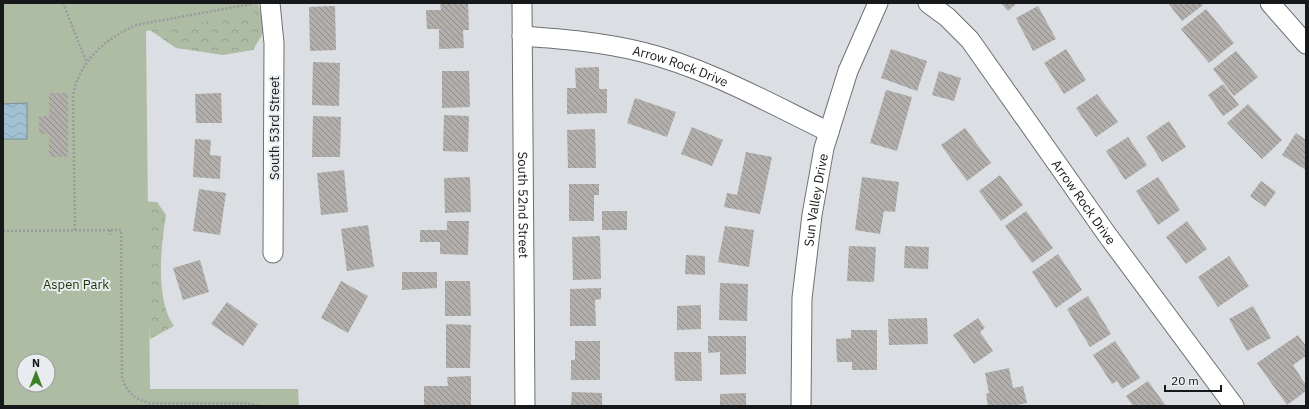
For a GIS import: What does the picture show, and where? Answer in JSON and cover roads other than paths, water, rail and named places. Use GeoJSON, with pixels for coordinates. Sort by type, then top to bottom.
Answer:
{"type":"FeatureCollection","features":[{"type":"Feature","properties":{"kind":"street","name":"South 52nd Street"},"geometry":{"type":"LineString","coordinates":[[522,3],[525,406]]}},
{"type":"Feature","properties":{"kind":"street","name":"Sun Valley Drive"},"geometry":{"type":"LineString","coordinates":[[800,406],[802,298],[812,215],[824,148],[848,71],[878,3]]}},
{"type":"Feature","properties":{"kind":"street","name":"Arrow Rock Drive"},"geometry":{"type":"LineString","coordinates":[[928,3],[947,17],[970,40],[1108,236],[1234,406]]}},
{"type":"Feature","properties":{"kind":"street"},"geometry":{"type":"LineString","coordinates":[[1270,3],[1306,44]]}},
{"type":"Feature","properties":{"kind":"street","name":"South 53rd Street"},"geometry":{"type":"LineString","coordinates":[[261,4],[274,43],[273,254]]}},
{"type":"Feature","properties":{"kind":"street","name":"Arrow Rock Drive"},"geometry":{"type":"LineString","coordinates":[[522,36],[587,40],[643,52],[692,68],[829,132]]}},
{"type":"Feature","properties":{"kind":"water"},"geometry":{"type":"Polygon","coordinates":[[[27,103],[27,139],[3,139],[3,104],[27,103]]]}},
{"type":"Feature","properties":{"kind":"park label","name":"Aspen Park"},"geometry":{"type":"Point","coordinates":[76,284]}}]}
